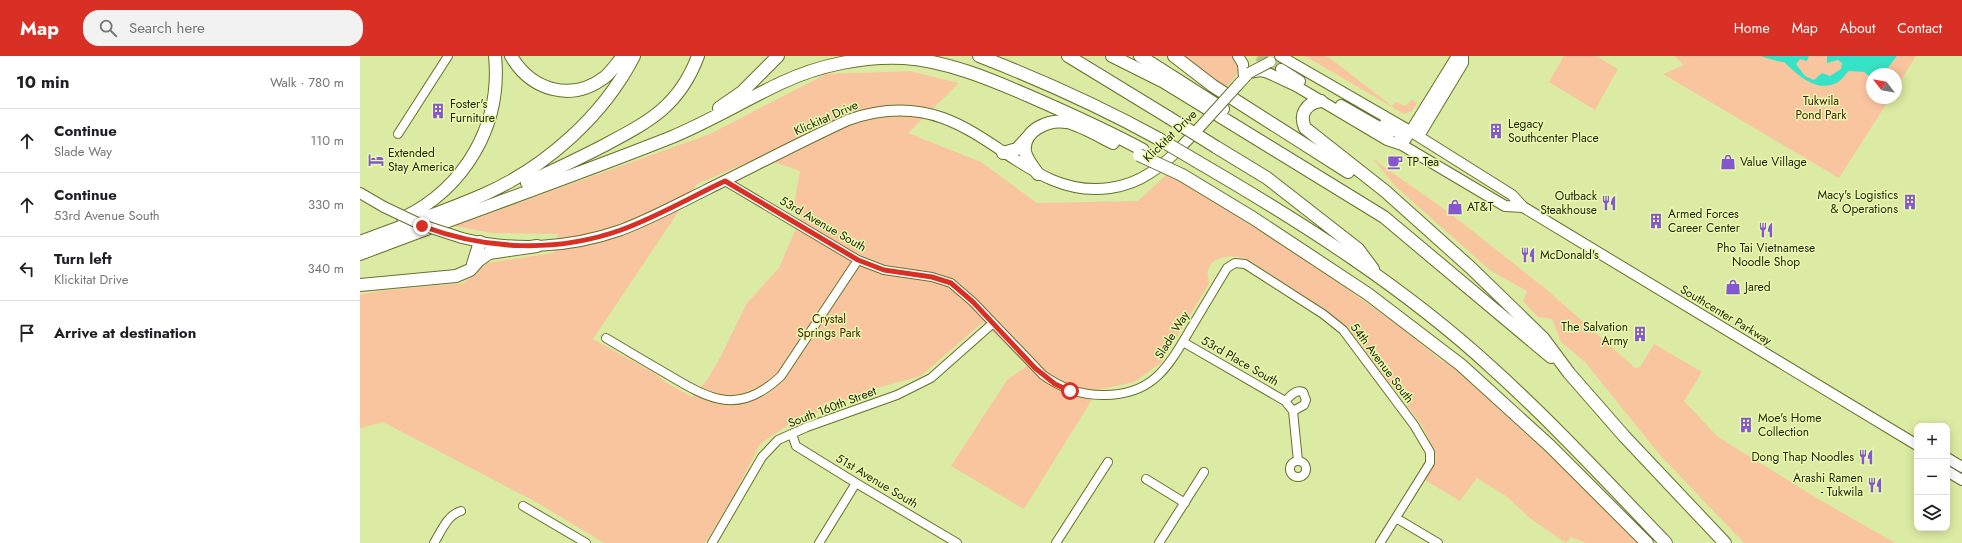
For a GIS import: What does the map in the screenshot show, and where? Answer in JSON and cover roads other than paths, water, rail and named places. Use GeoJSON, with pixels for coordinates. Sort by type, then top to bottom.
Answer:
{"type":"FeatureCollection","features":[{"type":"Feature","properties":{"kind":"highway"},"geometry":{"type":"LineString","coordinates":[[360,237],[420,209],[436,198],[467,166],[479,148],[487,128],[493,104],[496,76],[495,56]]}},
{"type":"Feature","properties":{"kind":"highway"},"geometry":{"type":"LineString","coordinates":[[511,56],[520,71],[528,78],[548,88],[562,91],[574,91],[597,82],[612,70],[623,56]]}},
{"type":"Feature","properties":{"kind":"highway"},"geometry":{"type":"LineString","coordinates":[[360,242],[486,194],[528,170],[577,131],[616,86],[634,56]]}},
{"type":"Feature","properties":{"kind":"highway"},"geometry":{"type":"LineString","coordinates":[[459,216],[645,124],[663,110],[678,93],[693,70],[698,56]]}},
{"type":"Feature","properties":{"kind":"highway"},"geometry":{"type":"LineString","coordinates":[[673,136],[715,111],[742,92],[778,56]]}},
{"type":"Feature","properties":{"kind":"highway"},"geometry":{"type":"LineString","coordinates":[[979,56],[1114,115],[1159,139],[1258,197],[1378,277],[1437,322],[1492,367],[1541,414],[1666,543]]}},
{"type":"Feature","properties":{"kind":"highway"},"geometry":{"type":"LineString","coordinates":[[1068,56],[1267,178],[1358,249],[1378,277]]}},
{"type":"Feature","properties":{"kind":"highway"},"geometry":{"type":"LineString","coordinates":[[1112,56],[1164,82],[1384,217],[1569,372]]}},
{"type":"Feature","properties":{"kind":"highway"},"geometry":{"type":"LineString","coordinates":[[1140,56],[1181,81],[1343,191]]}},
{"type":"Feature","properties":{"kind":"highway"},"geometry":{"type":"LineString","coordinates":[[1152,56],[1181,81]]}},
{"type":"Feature","properties":{"kind":"highway"},"geometry":{"type":"LineString","coordinates":[[1174,56],[1213,86],[1337,165],[1413,216]]}},
{"type":"Feature","properties":{"kind":"highway"},"geometry":{"type":"LineString","coordinates":[[360,254],[673,136],[789,80],[848,62],[882,58],[907,58],[939,64],[972,73],[1096,125],[1160,165],[1182,175]]}},
{"type":"Feature","properties":{"kind":"highway"},"geometry":{"type":"LineString","coordinates":[[1321,101],[1311,104],[1304,109],[1302,122],[1305,128],[1386,191],[1471,268],[1543,338],[1569,372],[1624,436],[1725,543]]}},
{"type":"Feature","properties":{"kind":"highway"},"geometry":{"type":"LineString","coordinates":[[1003,153],[1017,149],[1036,129],[1049,123],[1068,123],[1161,159],[1182,175],[1253,218],[1368,294],[1461,365],[1545,441],[1647,543]]}},
{"type":"Feature","properties":{"kind":"highway"},"geometry":{"type":"LineString","coordinates":[[1030,135],[1026,143],[1025,152],[1028,161],[1038,174]]}},
{"type":"Feature","properties":{"kind":"highway"},"geometry":{"type":"LineString","coordinates":[[470,270],[475,260],[480,242]]}},
{"type":"Feature","properties":{"kind":"highway"},"geometry":{"type":"LineString","coordinates":[[360,285],[456,276],[470,270],[479,260],[489,253],[538,246]]}},
{"type":"Feature","properties":{"kind":"main road"},"geometry":{"type":"LineString","coordinates":[[1238,56],[1247,76]]}},
{"type":"Feature","properties":{"kind":"main road","name":"Klickitat Drive"},"geometry":{"type":"LineString","coordinates":[[360,193],[422,226],[480,242],[538,246],[580,241],[620,230],[725,181],[848,120],[869,114],[888,111],[916,112],[944,118],[1038,174],[1053,181],[1069,186],[1100,189],[1129,183],[1151,173],[1182,146],[1199,128],[1257,65],[1261,56]]}},
{"type":"Feature","properties":{"kind":"main road"},"geometry":{"type":"LineString","coordinates":[[1410,138],[1458,56]]}},
{"type":"Feature","properties":{"kind":"main road"},"geometry":{"type":"LineString","coordinates":[[1247,76],[1260,71],[1268,73],[1296,86],[1387,140],[1410,138],[1463,63],[1463,56]]}},
{"type":"Feature","properties":{"kind":"main road"},"geometry":{"type":"LineString","coordinates":[[1247,76],[1270,62],[1282,57]]}},
{"type":"Feature","properties":{"kind":"main road","name":"Southcenter Parkway"},"geometry":{"type":"LineString","coordinates":[[1282,57],[1410,138],[1495,184],[1512,195],[1523,207],[1914,443]]}},
{"type":"Feature","properties":{"kind":"main road"},"geometry":{"type":"LineString","coordinates":[[1270,62],[1289,66],[1410,138]]}},
{"type":"Feature","properties":{"kind":"main road","name":"Southcenter Parkway"},"geometry":{"type":"LineString","coordinates":[[1280,69],[1390,133],[1410,138],[1456,177],[1505,206],[1523,207]]}},
{"type":"Feature","properties":{"kind":"main road"},"geometry":{"type":"LineString","coordinates":[[1456,177],[1462,174],[1471,180],[1495,184]]}},
{"type":"Feature","properties":{"kind":"main road"},"geometry":{"type":"LineString","coordinates":[[1949,459],[1962,467]]}},
{"type":"Feature","properties":{"kind":"main road"},"geometry":{"type":"LineString","coordinates":[[1950,473],[1962,480]]}},
{"type":"Feature","properties":{"kind":"street"},"geometry":{"type":"LineString","coordinates":[[398,134],[448,56]]}},
{"type":"Feature","properties":{"kind":"street","name":"53rd Avenue South"},"geometry":{"type":"LineString","coordinates":[[725,181],[858,260],[884,270],[932,277],[951,283],[973,302],[992,324]]}},
{"type":"Feature","properties":{"kind":"street"},"geometry":{"type":"LineString","coordinates":[[606,338],[706,397],[722,400],[740,399],[753,396],[771,386],[790,365],[858,260]]}},
{"type":"Feature","properties":{"kind":"street","name":"Slade Way"},"geometry":{"type":"LineString","coordinates":[[992,324],[1035,368],[1055,384],[1070,391],[1094,395],[1126,394],[1152,382],[1168,366],[1227,268],[1235,263]]}},
{"type":"Feature","properties":{"kind":"street","name":"54th Avenue South"},"geometry":{"type":"LineString","coordinates":[[1235,263],[1245,264],[1323,314],[1344,330],[1414,425],[1430,452],[1431,458],[1430,463],[1396,518]]}},
{"type":"Feature","properties":{"kind":"street","name":"South 160th Street"},"geometry":{"type":"LineString","coordinates":[[712,543],[766,451],[778,440],[897,395],[931,378],[992,324]]}},
{"type":"Feature","properties":{"kind":"street","name":"53rd Place South"},"geometry":{"type":"LineString","coordinates":[[1183,342],[1285,401],[1293,411],[1304,405],[1306,400],[1303,392],[1299,391],[1295,392],[1285,401]]}},
{"type":"Feature","properties":{"kind":"street"},"geometry":{"type":"LineString","coordinates":[[1293,411],[1298,462]]}},
{"type":"Feature","properties":{"kind":"street","name":"51st Avenue South"},"geometry":{"type":"LineString","coordinates":[[792,434],[796,446],[956,543]]}},
{"type":"Feature","properties":{"kind":"street"},"geometry":{"type":"LineString","coordinates":[[1056,543],[1108,462]]}},
{"type":"Feature","properties":{"kind":"street"},"geometry":{"type":"LineString","coordinates":[[1159,543],[1204,472]]}},
{"type":"Feature","properties":{"kind":"street"},"geometry":{"type":"LineString","coordinates":[[1146,479],[1185,503]]}},
{"type":"Feature","properties":{"kind":"street"},"geometry":{"type":"LineString","coordinates":[[819,543],[856,483]]}},
{"type":"Feature","properties":{"kind":"street"},"geometry":{"type":"LineString","coordinates":[[523,506],[586,543]]}},
{"type":"Feature","properties":{"kind":"street"},"geometry":{"type":"LineString","coordinates":[[434,543],[450,517],[454,513],[460,511]]}},
{"type":"Feature","properties":{"kind":"street"},"geometry":{"type":"LineString","coordinates":[[1380,543],[1396,518],[1438,543]]}},
{"type":"Feature","properties":{"kind":"water"},"geometry":{"type":"Polygon","coordinates":[[[1760,56],[1809,56],[1807,61],[1800,59],[1796,64],[1805,76],[1814,80],[1822,73],[1830,76],[1841,69],[1842,63],[1838,60],[1827,63],[1827,56],[1897,56],[1888,68],[1866,68],[1866,74],[1864,72],[1849,71],[1838,82],[1823,86],[1808,81],[1784,62],[1760,56]]]}},
{"type":"Feature","properties":{"kind":"tunnel"},"geometry":{"type":"LineString","coordinates":[[1258,56],[1281,69]]}},
{"type":"Feature","properties":{"kind":"place","name":"Foster's Furniture"},"geometry":{"type":"Point","coordinates":[438,111]}},
{"type":"Feature","properties":{"kind":"place","name":"Legacy Southcenter Place"},"geometry":{"type":"Point","coordinates":[1496,131]}},
{"type":"Feature","properties":{"kind":"place","name":"Extended Stay America"},"geometry":{"type":"Point","coordinates":[376,160]}},
{"type":"Feature","properties":{"kind":"place","name":"TP Tea"},"geometry":{"type":"Point","coordinates":[1395,162]}},
{"type":"Feature","properties":{"kind":"place","name":"Value Village"},"geometry":{"type":"Point","coordinates":[1728,162]}},
{"type":"Feature","properties":{"kind":"place","name":"Macy's Logistics & Operations"},"geometry":{"type":"Point","coordinates":[1910,202]}},
{"type":"Feature","properties":{"kind":"place","name":"Outback Steakhouse"},"geometry":{"type":"Point","coordinates":[1609,203]}},
{"type":"Feature","properties":{"kind":"place","name":"AT&T"},"geometry":{"type":"Point","coordinates":[1455,207]}},
{"type":"Feature","properties":{"kind":"place","name":"Armed Forces Career Center"},"geometry":{"type":"Point","coordinates":[1656,221]}},
{"type":"Feature","properties":{"kind":"place","name":"Pho Tai Vietnamese Noodle Shop"},"geometry":{"type":"Point","coordinates":[1766,230]}},
{"type":"Feature","properties":{"kind":"place","name":"McDonald's"},"geometry":{"type":"Point","coordinates":[1528,255]}},
{"type":"Feature","properties":{"kind":"place","name":"Jared"},"geometry":{"type":"Point","coordinates":[1733,287]}},
{"type":"Feature","properties":{"kind":"place","name":"The Salvation Army"},"geometry":{"type":"Point","coordinates":[1640,334]}},
{"type":"Feature","properties":{"kind":"place","name":"Moe's Home Collection"},"geometry":{"type":"Point","coordinates":[1746,425]}},
{"type":"Feature","properties":{"kind":"place","name":"Dong Thap Noodles"},"geometry":{"type":"Point","coordinates":[1866,457]}},
{"type":"Feature","properties":{"kind":"place","name":"Arashi Ramen - Tukwila"},"geometry":{"type":"Point","coordinates":[1875,485]}},
{"type":"Feature","properties":{"kind":"park label","name":"Tukwila Pond Park"},"geometry":{"type":"Point","coordinates":[1821,108]}},
{"type":"Feature","properties":{"kind":"park label","name":"Crystal Springs Park"},"geometry":{"type":"Point","coordinates":[829,326]}}]}
